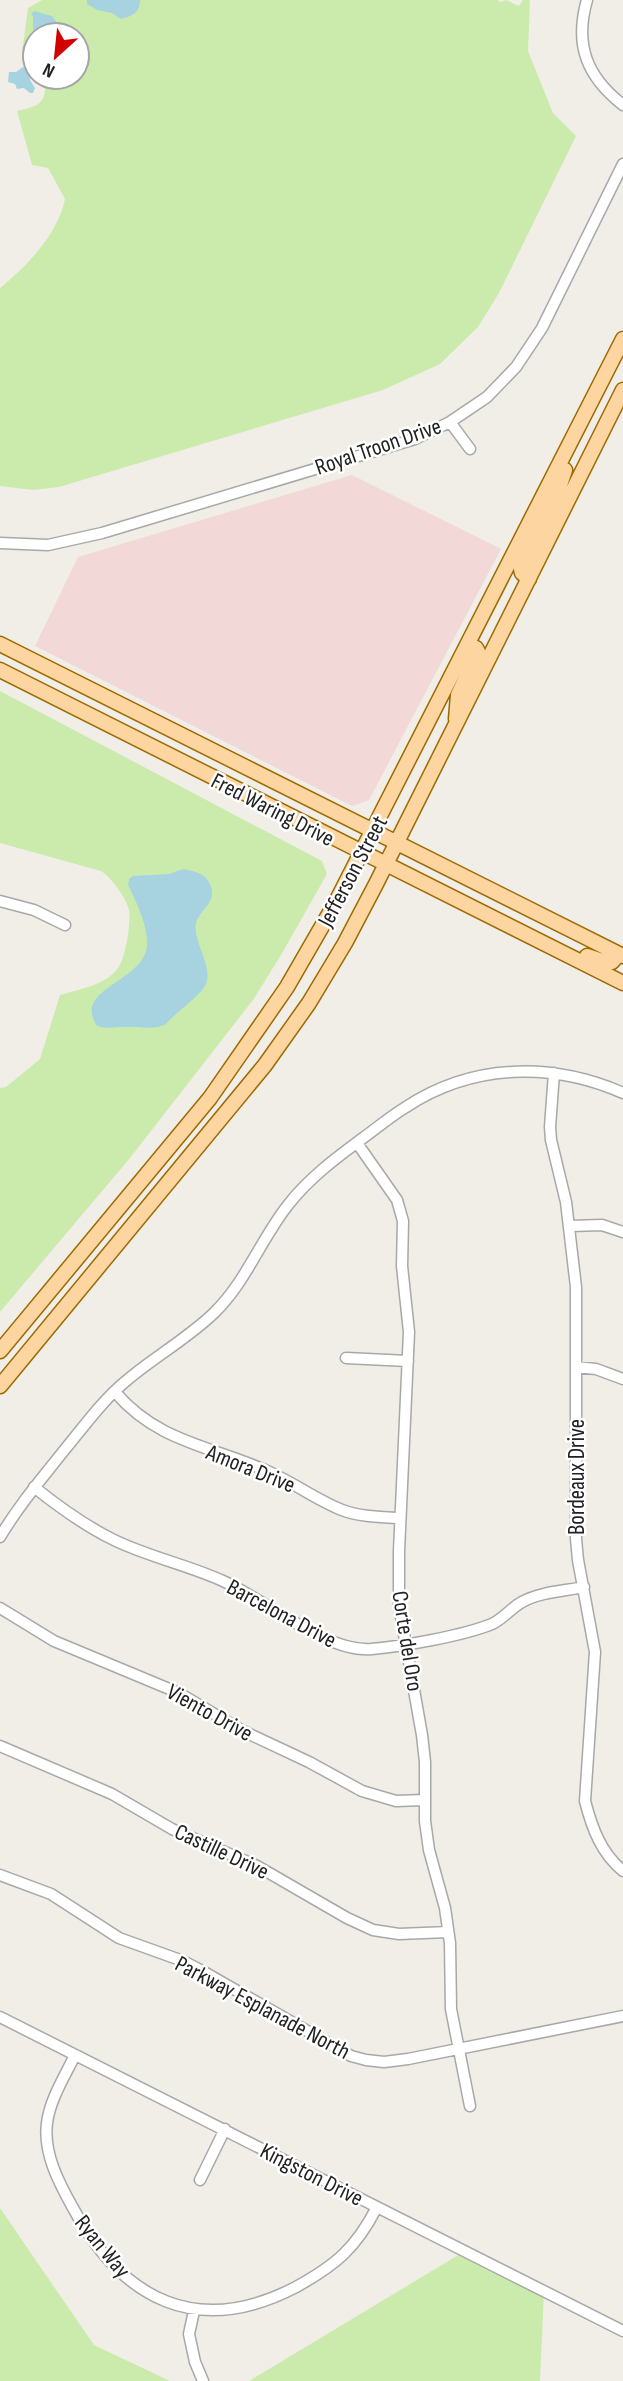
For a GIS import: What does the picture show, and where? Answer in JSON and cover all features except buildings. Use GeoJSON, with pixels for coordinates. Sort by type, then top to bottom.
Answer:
{"type":"FeatureCollection","features":[{"type":"Feature","properties":{"kind":"main road","name":"Jefferson Street"},"geometry":{"type":"LineString","coordinates":[[0,1351],[194,1118],[232,1068],[293,976],[336,902],[623,339]]}},
{"type":"Feature","properties":{"kind":"main road","name":"Jefferson Street"},"geometry":{"type":"LineString","coordinates":[[0,1386],[265,1065],[309,1003],[345,943],[386,865],[623,390]]}},
{"type":"Feature","properties":{"kind":"main road"},"geometry":{"type":"LineString","coordinates":[[529,579],[521,571],[522,565],[556,496],[579,425]]}},
{"type":"Feature","properties":{"kind":"main road","name":"Fred Waring Drive"},"geometry":{"type":"LineString","coordinates":[[0,644],[621,955]]}},
{"type":"Feature","properties":{"kind":"main road"},"geometry":{"type":"LineString","coordinates":[[455,727],[458,695],[478,652],[476,648],[468,645]]}},
{"type":"Feature","properties":{"kind":"main road","name":"Fred Waring Drive"},"geometry":{"type":"LineString","coordinates":[[0,670],[623,983]]}},
{"type":"Feature","properties":{"kind":"main road"},"geometry":{"type":"LineString","coordinates":[[536,940],[547,940],[602,962],[612,962],[621,955]]}},
{"type":"Feature","properties":{"kind":"street"},"geometry":{"type":"LineString","coordinates":[[587,0],[581,23],[583,52],[594,76],[609,94],[623,105]]}},
{"type":"Feature","properties":{"kind":"street","name":"Royal Troon Drive"},"geometry":{"type":"LineString","coordinates":[[0,543],[48,545],[102,533],[415,439],[450,422],[487,397],[516,367],[542,328],[623,164]]}},
{"type":"Feature","properties":{"kind":"street"},"geometry":{"type":"LineString","coordinates":[[450,422],[470,449]]}},
{"type":"Feature","properties":{"kind":"street"},"geometry":{"type":"LineString","coordinates":[[0,901],[34,910],[65,925]]}},
{"type":"Feature","properties":{"kind":"street"},"geometry":{"type":"LineString","coordinates":[[0,1537],[34,1487],[115,1392],[127,1380],[194,1331],[236,1288],[286,1207],[304,1185],[406,1106],[434,1091],[466,1080],[537,1070],[580,1077],[623,1093]]}},
{"type":"Feature","properties":{"kind":"street","name":"Bordeaux Drive"},"geometry":{"type":"LineString","coordinates":[[554,1073],[550,1111],[551,1140],[570,1226],[576,1287],[576,1539],[594,1642],[595,1675],[585,1801],[590,1822],[600,1844],[614,1864],[623,1871]]}},
{"type":"Feature","properties":{"kind":"street","name":"Corte del Oro"},"geometry":{"type":"LineString","coordinates":[[356,1143],[397,1200],[403,1221],[402,1266],[409,1332],[399,1606],[422,1735],[429,1850],[445,1908],[450,1999],[470,2106]]}},
{"type":"Feature","properties":{"kind":"street"},"geometry":{"type":"LineString","coordinates":[[570,1226],[602,1226],[623,1233]]}},
{"type":"Feature","properties":{"kind":"street"},"geometry":{"type":"LineString","coordinates":[[346,1358],[408,1361]]}},
{"type":"Feature","properties":{"kind":"street"},"geometry":{"type":"LineString","coordinates":[[576,1367],[596,1369],[623,1379]]}},
{"type":"Feature","properties":{"kind":"street","name":"Amora Drive"},"geometry":{"type":"LineString","coordinates":[[115,1392],[149,1424],[176,1438],[260,1468],[343,1511],[401,1518]]}},
{"type":"Feature","properties":{"kind":"street","name":"Barcelona Drive"},"geometry":{"type":"LineString","coordinates":[[34,1487],[72,1516],[115,1541],[224,1581],[324,1638],[345,1646],[369,1649],[406,1644],[477,1628],[494,1623],[523,1602],[543,1594],[584,1587]]}},
{"type":"Feature","properties":{"kind":"street","name":"Viento Drive"},"geometry":{"type":"LineString","coordinates":[[0,1608],[54,1641],[179,1693],[243,1731],[362,1791],[396,1801],[424,1800]]}},
{"type":"Feature","properties":{"kind":"street","name":"Castille Drive"},"geometry":{"type":"LineString","coordinates":[[0,1746],[112,1794],[172,1829],[257,1866],[373,1930],[399,1934],[448,1932]]}},
{"type":"Feature","properties":{"kind":"street","name":"Parkway Esplanade North"},"geometry":{"type":"LineString","coordinates":[[0,1875],[51,1895],[118,1938],[204,1972],[351,2056],[366,2060],[384,2062],[623,2016]]}},
{"type":"Feature","properties":{"kind":"street","name":"Kingston Drive"},"geometry":{"type":"LineString","coordinates":[[0,2017],[623,2331]]}},
{"type":"Feature","properties":{"kind":"street","name":"Ryan Way"},"geometry":{"type":"LineString","coordinates":[[75,2054],[53,2101],[47,2122],[50,2155],[59,2183],[93,2240],[124,2276],[159,2299],[194,2311],[240,2309],[268,2301],[324,2272],[351,2249],[364,2232],[377,2207]]}},
{"type":"Feature","properties":{"kind":"street"},"geometry":{"type":"LineString","coordinates":[[200,2180],[225,2129]]}},
{"type":"Feature","properties":{"kind":"street"},"geometry":{"type":"LineString","coordinates":[[194,2311],[189,2334],[195,2362],[203,2381]]}},
{"type":"Feature","properties":{"kind":"shaded area"},"geometry":{"type":"Polygon","coordinates":[[[352,475],[501,549],[369,800],[352,806],[35,646],[78,557],[352,475]]]}},
{"type":"Feature","properties":{"kind":"green space"},"geometry":{"type":"Polygon","coordinates":[[[42,0],[506,0],[519,6],[523,0],[530,0],[528,51],[553,113],[576,136],[499,293],[478,327],[440,364],[383,390],[59,487],[33,490],[0,486],[0,288],[21,270],[40,248],[56,225],[65,199],[48,168],[32,165],[17,111],[37,105],[45,91],[91,91],[91,21],[26,21],[28,8],[42,0]]]}},
{"type":"Feature","properties":{"kind":"green space"},"geometry":{"type":"Polygon","coordinates":[[[0,691],[322,861],[327,874],[253,1000],[130,1158],[0,1312],[0,1088],[6,1087],[40,1059],[60,995],[107,979],[118,968],[126,948],[129,910],[121,894],[101,871],[0,843],[0,691]]]}},
{"type":"Feature","properties":{"kind":"green space"},"geometry":{"type":"Polygon","coordinates":[[[0,2208],[94,2345],[170,2381],[0,2381],[0,2208]]]}},
{"type":"Feature","properties":{"kind":"green space"},"geometry":{"type":"Polygon","coordinates":[[[465,2251],[544,2291],[540,2381],[249,2381],[465,2251]]]}},
{"type":"Feature","properties":{"kind":"water"},"geometry":{"type":"Polygon","coordinates":[[[87,0],[140,0],[135,13],[121,19],[112,13],[97,10],[87,4],[87,0]]]}},
{"type":"Feature","properties":{"kind":"water"},"geometry":{"type":"Polygon","coordinates":[[[34,11],[52,16],[56,21],[33,21],[31,14],[34,11]]]}},
{"type":"Feature","properties":{"kind":"water"},"geometry":{"type":"Polygon","coordinates":[[[21,68],[21,88],[17,89],[15,84],[8,82],[9,72],[21,68]]]}},
{"type":"Feature","properties":{"kind":"water"},"geometry":{"type":"Polygon","coordinates":[[[183,869],[202,875],[208,880],[212,890],[211,899],[196,925],[207,969],[205,986],[162,1026],[97,1026],[92,1013],[94,1002],[136,967],[144,955],[147,942],[138,905],[128,885],[129,879],[133,876],[169,874],[183,869]]]}}]}
